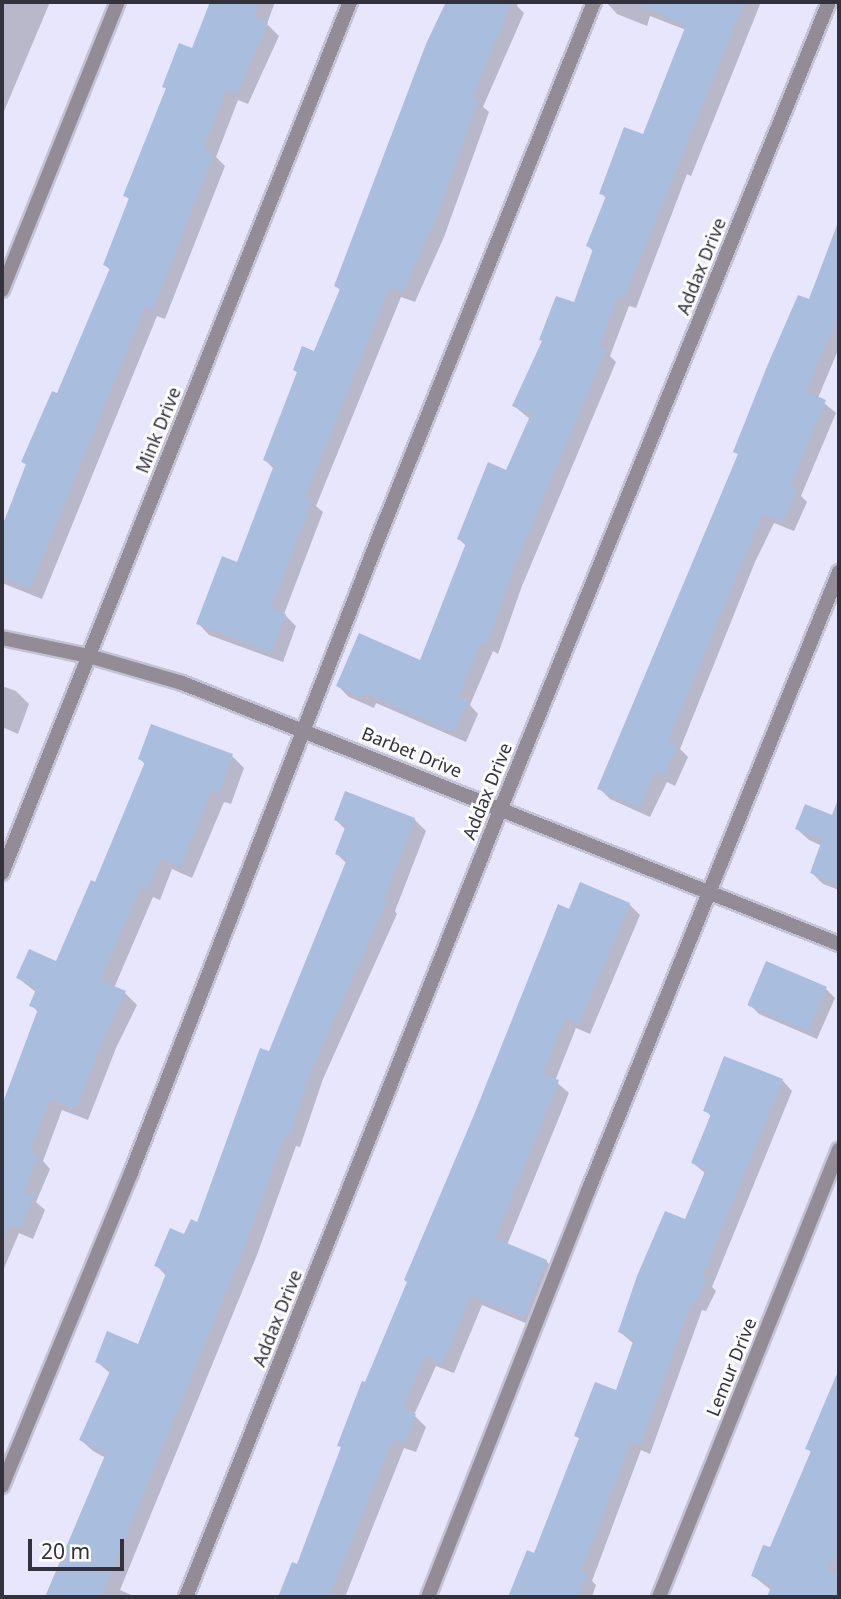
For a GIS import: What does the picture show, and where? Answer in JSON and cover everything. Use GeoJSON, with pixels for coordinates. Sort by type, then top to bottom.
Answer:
{"type":"FeatureCollection","features":[{"type":"Feature","properties":{"kind":"street"},"geometry":{"type":"LineString","coordinates":[[2,290],[118,2]]}},
{"type":"Feature","properties":{"kind":"street","name":"Mink Drive"},"geometry":{"type":"LineString","coordinates":[[2,873],[351,2]]}},
{"type":"Feature","properties":{"kind":"street"},"geometry":{"type":"LineString","coordinates":[[2,1486],[131,1173],[303,729],[594,2]]}},
{"type":"Feature","properties":{"kind":"street","name":"Addax Drive"},"geometry":{"type":"LineString","coordinates":[[186,1597],[501,808],[829,2]]}},
{"type":"Feature","properties":{"kind":"street"},"geometry":{"type":"LineString","coordinates":[[428,1597],[839,572]]}},
{"type":"Feature","properties":{"kind":"street","name":"Barbet Drive"},"geometry":{"type":"LineString","coordinates":[[2,638],[89,656],[182,683],[839,944]]}},
{"type":"Feature","properties":{"kind":"street","name":"Lemur Drive"},"geometry":{"type":"LineString","coordinates":[[659,1597],[839,1150]]}},
{"type":"Feature","properties":{"kind":"building"},"geometry":{"type":"Polygon","coordinates":[[[210,2],[259,2],[253,17],[268,23],[237,93],[226,89],[203,149],[214,153],[153,309],[145,306],[30,588],[2,577],[2,527],[26,464],[21,462],[52,391],[57,393],[110,268],[103,265],[129,198],[123,196],[166,88],[162,87],[179,43],[192,48],[210,2]]]}},
{"type":"Feature","properties":{"kind":"building"},"geometry":{"type":"Polygon","coordinates":[[[446,2],[512,2],[472,97],[478,99],[433,227],[431,226],[403,292],[390,286],[305,497],[312,500],[271,608],[286,614],[272,652],[196,624],[222,556],[237,562],[274,465],[263,460],[297,372],[293,370],[302,346],[314,351],[340,289],[334,286],[426,44],[446,2]]]}},
{"type":"Feature","properties":{"kind":"building"},"geometry":{"type":"Polygon","coordinates":[[[632,2],[744,2],[624,298],[618,295],[599,347],[606,349],[511,574],[487,643],[482,641],[458,696],[468,701],[454,732],[365,693],[363,698],[336,686],[359,633],[420,660],[466,543],[457,539],[488,462],[506,470],[531,414],[512,406],[542,341],[539,340],[556,296],[574,302],[593,249],[586,246],[606,196],[599,194],[624,127],[643,134],[686,25],[632,2]]]}},
{"type":"Feature","properties":{"kind":"building"},"geometry":{"type":"Polygon","coordinates":[[[837,225],[839,313],[806,391],[826,400],[790,486],[797,489],[783,522],[763,513],[668,740],[678,745],[664,776],[655,772],[639,807],[597,789],[738,454],[733,452],[768,364],[798,295],[809,299],[837,225]]]}},
{"type":"Feature","properties":{"kind":"building"},"geometry":{"type":"Polygon","coordinates":[[[151,724],[233,754],[219,793],[211,791],[180,867],[160,858],[148,889],[141,886],[100,980],[126,991],[105,1035],[76,1109],[50,1099],[30,1151],[39,1155],[23,1192],[34,1196],[20,1228],[10,1224],[2,1243],[2,1105],[38,1009],[29,1006],[37,987],[16,978],[29,949],[56,961],[91,880],[95,882],[145,762],[138,759],[151,724]]]}},
{"type":"Feature","properties":{"kind":"building"},"geometry":{"type":"Polygon","coordinates":[[[345,791],[415,818],[384,899],[387,901],[312,1068],[289,1137],[285,1135],[246,1243],[101,1597],[45,1597],[106,1453],[79,1440],[111,1369],[95,1362],[107,1331],[138,1344],[167,1271],[154,1266],[170,1228],[184,1234],[191,1219],[197,1222],[260,1048],[269,1051],[347,859],[335,854],[346,825],[334,820],[345,791]]]}},
{"type":"Feature","properties":{"kind":"building"},"geometry":{"type":"Polygon","coordinates":[[[837,802],[839,885],[810,873],[822,840],[795,829],[805,804],[832,815],[837,802]]]}},
{"type":"Feature","properties":{"kind":"building"},"geometry":{"type":"Polygon","coordinates":[[[580,882],[630,903],[579,1024],[565,1018],[543,1074],[559,1080],[495,1238],[547,1260],[524,1317],[471,1295],[442,1364],[425,1356],[402,1409],[416,1414],[405,1442],[393,1438],[329,1597],[278,1597],[292,1562],[297,1564],[341,1447],[337,1446],[362,1381],[365,1382],[407,1282],[404,1280],[474,1115],[558,904],[569,909],[580,882]]]}},
{"type":"Feature","properties":{"kind":"building"},"geometry":{"type":"Polygon","coordinates":[[[766,961],[827,987],[808,1031],[747,1005],[766,961]]]}},
{"type":"Feature","properties":{"kind":"building"},"geometry":{"type":"Polygon","coordinates":[[[724,1056],[783,1079],[702,1277],[706,1279],[696,1302],[692,1301],[640,1445],[631,1441],[581,1571],[587,1573],[578,1597],[508,1597],[527,1550],[534,1553],[579,1438],[574,1436],[595,1382],[616,1390],[634,1339],[618,1332],[637,1276],[665,1211],[685,1219],[706,1169],[691,1163],[711,1114],[703,1111],[724,1056]]]}},
{"type":"Feature","properties":{"kind":"building"},"geometry":{"type":"Polygon","coordinates":[[[839,1369],[839,1543],[828,1570],[839,1574],[839,1597],[767,1597],[772,1584],[751,1576],[763,1545],[770,1547],[811,1451],[805,1449],[839,1369]]]}}]}
